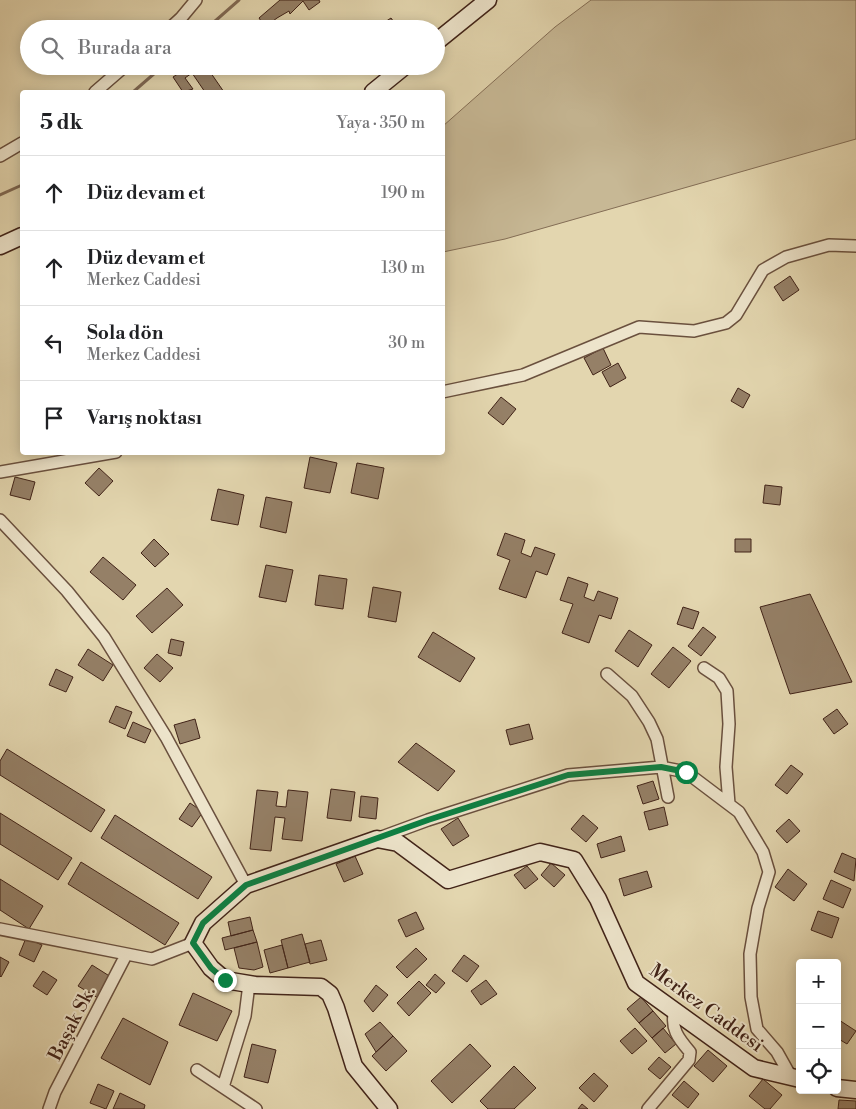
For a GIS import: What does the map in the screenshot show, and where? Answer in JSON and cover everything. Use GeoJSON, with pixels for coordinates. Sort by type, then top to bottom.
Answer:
{"type":"FeatureCollection","features":[{"type":"Feature","properties":{"kind":"street"},"geometry":{"type":"LineString","coordinates":[[179,20],[196,0]]}},
{"type":"Feature","properties":{"kind":"street"},"geometry":{"type":"LineString","coordinates":[[445,35],[488,0]]}},
{"type":"Feature","properties":{"kind":"street"},"geometry":{"type":"LineString","coordinates":[[97,90],[115,75]]}},
{"type":"Feature","properties":{"kind":"street"},"geometry":{"type":"LineString","coordinates":[[376,90],[395,75]]}},
{"type":"Feature","properties":{"kind":"street"},"geometry":{"type":"LineString","coordinates":[[0,156],[20,144]]}},
{"type":"Feature","properties":{"kind":"street"},"geometry":{"type":"LineString","coordinates":[[0,246],[20,237]]}},
{"type":"Feature","properties":{"kind":"street"},"geometry":{"type":"LineString","coordinates":[[445,391],[523,375],[639,327],[694,331],[726,323],[736,315],[763,270],[786,257],[829,245],[856,246]]}},
{"type":"Feature","properties":{"kind":"street"},"geometry":{"type":"LineString","coordinates":[[0,472],[99,455]]}},
{"type":"Feature","properties":{"kind":"street"},"geometry":{"type":"LineString","coordinates":[[0,520],[67,591],[104,637],[166,737],[246,885]]}},
{"type":"Feature","properties":{"kind":"street"},"geometry":{"type":"LineString","coordinates":[[704,668],[720,678],[728,692],[729,724],[726,767],[729,804]]}},
{"type":"Feature","properties":{"kind":"street"},"geometry":{"type":"LineString","coordinates":[[607,674],[632,696],[649,722],[657,739],[668,797]]}},
{"type":"Feature","properties":{"kind":"street"},"geometry":{"type":"LineString","coordinates":[[0,929],[152,959],[193,943],[203,923],[246,885],[428,820],[568,775],[661,767],[686,772],[729,804],[739,812],[758,844],[769,872],[758,908],[750,954],[751,997],[757,1029],[796,1078]]}},
{"type":"Feature","properties":{"kind":"street","name":"Merkez Caddesi"},"geometry":{"type":"LineString","coordinates":[[378,839],[398,843],[448,880],[540,852],[574,860],[598,899],[636,983],[754,1068],[796,1078]]}},
{"type":"Feature","properties":{"kind":"street"},"geometry":{"type":"LineString","coordinates":[[193,943],[211,968],[225,980],[249,984],[321,987],[330,994],[354,1066],[389,1109]]}},
{"type":"Feature","properties":{"kind":"street","name":"Başak Sk."},"geometry":{"type":"LineString","coordinates":[[49,1109],[55,1092],[126,955]]}},
{"type":"Feature","properties":{"kind":"street"},"geometry":{"type":"LineString","coordinates":[[223,1087],[245,1016],[249,984]]}},
{"type":"Feature","properties":{"kind":"street"},"geometry":{"type":"LineString","coordinates":[[648,1109],[689,1060],[690,1052],[675,1034],[672,1019],[675,1010]]}},
{"type":"Feature","properties":{"kind":"street"},"geometry":{"type":"LineString","coordinates":[[197,1070],[256,1109]]}},
{"type":"Feature","properties":{"kind":"street"},"geometry":{"type":"LineString","coordinates":[[841,1088],[856,1090]]}},
{"type":"Feature","properties":{"kind":"shaded area"},"geometry":{"type":"Polygon","coordinates":[[[591,0],[856,0],[856,139],[505,239],[445,252],[445,124],[555,27],[591,0]]]}},
{"type":"Feature","properties":{"kind":"building"},"geometry":{"type":"Polygon","coordinates":[[[280,0],[319,0],[320,2],[309,10],[303,1],[290,14],[289,11],[274,20],[260,20],[259,18],[280,0]]]}},
{"type":"Feature","properties":{"kind":"building"},"geometry":{"type":"Polygon","coordinates":[[[176,75],[189,75],[185,78],[193,89],[182,90],[173,77],[176,75]]]}},
{"type":"Feature","properties":{"kind":"building"},"geometry":{"type":"Polygon","coordinates":[[[193,75],[212,75],[223,90],[204,90],[193,75]]]}},
{"type":"Feature","properties":{"kind":"building"},"geometry":{"type":"Polygon","coordinates":[[[790,276],[799,290],[783,301],[774,287],[790,276]]]}},
{"type":"Feature","properties":{"kind":"building"},"geometry":{"type":"Polygon","coordinates":[[[603,348],[611,365],[593,375],[584,358],[603,348]]]}},
{"type":"Feature","properties":{"kind":"building"},"geometry":{"type":"Polygon","coordinates":[[[618,363],[626,378],[610,387],[602,372],[618,363]]]}},
{"type":"Feature","properties":{"kind":"building"},"geometry":{"type":"Polygon","coordinates":[[[738,388],[750,395],[743,408],[731,401],[738,388]]]}},
{"type":"Feature","properties":{"kind":"building"},"geometry":{"type":"Polygon","coordinates":[[[501,397],[516,409],[503,425],[488,413],[501,397]]]}},
{"type":"Feature","properties":{"kind":"building"},"geometry":{"type":"Polygon","coordinates":[[[310,457],[337,463],[330,493],[304,488],[310,457]]]}},
{"type":"Feature","properties":{"kind":"building"},"geometry":{"type":"Polygon","coordinates":[[[357,463],[384,468],[378,499],[351,493],[357,463]]]}},
{"type":"Feature","properties":{"kind":"building"},"geometry":{"type":"Polygon","coordinates":[[[99,468],[113,481],[99,496],[85,483],[99,468]]]}},
{"type":"Feature","properties":{"kind":"building"},"geometry":{"type":"Polygon","coordinates":[[[15,477],[35,482],[30,500],[10,495],[15,477]]]}},
{"type":"Feature","properties":{"kind":"building"},"geometry":{"type":"Polygon","coordinates":[[[765,485],[782,487],[780,505],[763,503],[765,485]]]}},
{"type":"Feature","properties":{"kind":"building"},"geometry":{"type":"Polygon","coordinates":[[[218,489],[244,495],[238,525],[211,520],[218,489]]]}},
{"type":"Feature","properties":{"kind":"building"},"geometry":{"type":"Polygon","coordinates":[[[266,497],[292,502],[286,533],[260,527],[266,497]]]}},
{"type":"Feature","properties":{"kind":"building"},"geometry":{"type":"Polygon","coordinates":[[[505,533],[525,540],[521,553],[531,557],[535,547],[555,554],[547,575],[536,571],[526,598],[499,589],[510,560],[497,555],[505,533]]]}},
{"type":"Feature","properties":{"kind":"building"},"geometry":{"type":"Polygon","coordinates":[[[154,539],[169,554],[155,567],[141,553],[154,539]]]}},
{"type":"Feature","properties":{"kind":"building"},"geometry":{"type":"Polygon","coordinates":[[[735,539],[751,539],[751,552],[735,552],[735,539]]]}},
{"type":"Feature","properties":{"kind":"building"},"geometry":{"type":"Polygon","coordinates":[[[103,557],[136,585],[123,600],[90,572],[103,557]]]}},
{"type":"Feature","properties":{"kind":"building"},"geometry":{"type":"Polygon","coordinates":[[[266,565],[293,570],[286,602],[259,597],[266,565]]]}},
{"type":"Feature","properties":{"kind":"building"},"geometry":{"type":"Polygon","coordinates":[[[319,575],[347,579],[343,609],[315,605],[319,575]]]}},
{"type":"Feature","properties":{"kind":"building"},"geometry":{"type":"Polygon","coordinates":[[[568,577],[588,584],[584,597],[594,601],[598,591],[618,598],[611,619],[599,615],[589,643],[562,633],[573,604],[560,600],[568,577]]]}},
{"type":"Feature","properties":{"kind":"building"},"geometry":{"type":"Polygon","coordinates":[[[373,587],[401,592],[396,622],[368,617],[373,587]]]}},
{"type":"Feature","properties":{"kind":"building"},"geometry":{"type":"Polygon","coordinates":[[[167,588],[183,605],[152,633],[136,616],[167,588]]]}},
{"type":"Feature","properties":{"kind":"building"},"geometry":{"type":"Polygon","coordinates":[[[810,594],[852,682],[790,694],[760,607],[810,594]]]}},
{"type":"Feature","properties":{"kind":"building"},"geometry":{"type":"Polygon","coordinates":[[[683,607],[699,612],[693,629],[677,624],[683,607]]]}},
{"type":"Feature","properties":{"kind":"building"},"geometry":{"type":"Polygon","coordinates":[[[703,627],[716,637],[701,656],[688,646],[703,627]]]}},
{"type":"Feature","properties":{"kind":"building"},"geometry":{"type":"Polygon","coordinates":[[[629,630],[652,645],[638,667],[615,651],[629,630]]]}},
{"type":"Feature","properties":{"kind":"building"},"geometry":{"type":"Polygon","coordinates":[[[433,632],[475,658],[460,682],[418,657],[433,632]]]}},
{"type":"Feature","properties":{"kind":"building"},"geometry":{"type":"Polygon","coordinates":[[[171,639],[184,642],[181,656],[168,653],[171,639]]]}},
{"type":"Feature","properties":{"kind":"building"},"geometry":{"type":"Polygon","coordinates":[[[673,647],[691,661],[669,688],[651,674],[673,647]]]}},
{"type":"Feature","properties":{"kind":"building"},"geometry":{"type":"Polygon","coordinates":[[[88,649],[113,665],[103,681],[78,665],[88,649]]]}},
{"type":"Feature","properties":{"kind":"building"},"geometry":{"type":"Polygon","coordinates":[[[157,654],[173,668],[160,682],[144,668],[157,654]]]}},
{"type":"Feature","properties":{"kind":"building"},"geometry":{"type":"Polygon","coordinates":[[[56,669],[73,677],[66,692],[49,685],[56,669]]]}},
{"type":"Feature","properties":{"kind":"building"},"geometry":{"type":"Polygon","coordinates":[[[116,706],[132,712],[125,729],[109,722],[116,706]]]}},
{"type":"Feature","properties":{"kind":"building"},"geometry":{"type":"Polygon","coordinates":[[[837,709],[848,724],[834,734],[823,719],[837,709]]]}},
{"type":"Feature","properties":{"kind":"building"},"geometry":{"type":"Polygon","coordinates":[[[195,719],[200,738],[180,744],[174,725],[195,719]]]}},
{"type":"Feature","properties":{"kind":"building"},"geometry":{"type":"Polygon","coordinates":[[[133,722],[151,730],[145,743],[127,736],[133,722]]]}},
{"type":"Feature","properties":{"kind":"building"},"geometry":{"type":"Polygon","coordinates":[[[529,724],[533,739],[510,745],[506,730],[529,724]]]}},
{"type":"Feature","properties":{"kind":"building"},"geometry":{"type":"Polygon","coordinates":[[[416,743],[455,771],[438,791],[398,762],[416,743]]]}},
{"type":"Feature","properties":{"kind":"building"},"geometry":{"type":"Polygon","coordinates":[[[7,749],[105,810],[91,832],[0,775],[0,761],[7,749]]]}},
{"type":"Feature","properties":{"kind":"building"},"geometry":{"type":"Polygon","coordinates":[[[791,765],[803,774],[787,794],[775,785],[791,765]]]}},
{"type":"Feature","properties":{"kind":"building"},"geometry":{"type":"Polygon","coordinates":[[[653,781],[659,799],[643,804],[637,786],[653,781]]]}},
{"type":"Feature","properties":{"kind":"building"},"geometry":{"type":"Polygon","coordinates":[[[331,789],[355,792],[351,821],[327,818],[331,789]]]}},
{"type":"Feature","properties":{"kind":"building"},"geometry":{"type":"Polygon","coordinates":[[[257,790],[278,792],[276,806],[286,807],[288,790],[308,792],[302,841],[282,839],[285,818],[275,817],[271,851],[250,849],[257,790]]]}},
{"type":"Feature","properties":{"kind":"building"},"geometry":{"type":"Polygon","coordinates":[[[361,796],[378,798],[376,819],[359,817],[361,796]]]}},
{"type":"Feature","properties":{"kind":"building"},"geometry":{"type":"Polygon","coordinates":[[[190,803],[203,812],[192,827],[179,819],[190,803]]]}},
{"type":"Feature","properties":{"kind":"building"},"geometry":{"type":"Polygon","coordinates":[[[664,807],[668,825],[649,830],[644,812],[664,807]]]}},
{"type":"Feature","properties":{"kind":"building"},"geometry":{"type":"Polygon","coordinates":[[[0,813],[72,858],[58,880],[0,844],[0,813]]]}},
{"type":"Feature","properties":{"kind":"building"},"geometry":{"type":"Polygon","coordinates":[[[115,815],[212,877],[198,899],[101,838],[115,815]]]}},
{"type":"Feature","properties":{"kind":"building"},"geometry":{"type":"Polygon","coordinates":[[[583,815],[598,828],[586,842],[571,829],[583,815]]]}},
{"type":"Feature","properties":{"kind":"building"},"geometry":{"type":"Polygon","coordinates":[[[458,818],[469,836],[453,846],[441,829],[458,818]]]}},
{"type":"Feature","properties":{"kind":"building"},"geometry":{"type":"Polygon","coordinates":[[[789,819],[800,831],[787,843],[776,831],[789,819]]]}},
{"type":"Feature","properties":{"kind":"building"},"geometry":{"type":"Polygon","coordinates":[[[621,836],[625,851],[601,858],[597,844],[621,836]]]}},
{"type":"Feature","properties":{"kind":"building"},"geometry":{"type":"Polygon","coordinates":[[[842,853],[856,859],[854,881],[834,872],[842,853]]]}},
{"type":"Feature","properties":{"kind":"building"},"geometry":{"type":"Polygon","coordinates":[[[355,856],[363,874],[344,882],[336,864],[355,856]]]}},
{"type":"Feature","properties":{"kind":"building"},"geometry":{"type":"Polygon","coordinates":[[[81,862],[179,923],[165,945],[68,884],[81,862]]]}},
{"type":"Feature","properties":{"kind":"building"},"geometry":{"type":"Polygon","coordinates":[[[551,863],[565,875],[554,887],[541,875],[551,863]]]}},
{"type":"Feature","properties":{"kind":"building"},"geometry":{"type":"Polygon","coordinates":[[[527,866],[538,879],[525,889],[514,875],[527,866]]]}},
{"type":"Feature","properties":{"kind":"building"},"geometry":{"type":"Polygon","coordinates":[[[788,869],[807,884],[794,901],[775,887],[788,869]]]}},
{"type":"Feature","properties":{"kind":"building"},"geometry":{"type":"Polygon","coordinates":[[[647,871],[652,887],[624,896],[619,879],[647,871]]]}},
{"type":"Feature","properties":{"kind":"building"},"geometry":{"type":"Polygon","coordinates":[[[0,879],[43,906],[29,929],[0,910],[0,879]]]}},
{"type":"Feature","properties":{"kind":"building"},"geometry":{"type":"Polygon","coordinates":[[[831,880],[851,889],[843,908],[823,899],[831,880]]]}},
{"type":"Feature","properties":{"kind":"building"},"geometry":{"type":"Polygon","coordinates":[[[818,911],[839,918],[832,938],[811,930],[818,911]]]}},
{"type":"Feature","properties":{"kind":"building"},"geometry":{"type":"Polygon","coordinates":[[[416,912],[424,929],[406,937],[398,920],[416,912]]]}},
{"type":"Feature","properties":{"kind":"building"},"geometry":{"type":"Polygon","coordinates":[[[250,917],[253,930],[231,936],[228,922],[250,917]]]}},
{"type":"Feature","properties":{"kind":"building"},"geometry":{"type":"Polygon","coordinates":[[[253,930],[257,942],[225,950],[222,938],[253,930]]]}},
{"type":"Feature","properties":{"kind":"building"},"geometry":{"type":"Polygon","coordinates":[[[302,934],[310,962],[288,968],[281,940],[302,934]]]}},
{"type":"Feature","properties":{"kind":"building"},"geometry":{"type":"Polygon","coordinates":[[[26,938],[42,945],[34,962],[19,955],[26,938]]]}},
{"type":"Feature","properties":{"kind":"building"},"geometry":{"type":"Polygon","coordinates":[[[321,940],[327,960],[310,964],[305,944],[321,940]]]}},
{"type":"Feature","properties":{"kind":"building"},"geometry":{"type":"Polygon","coordinates":[[[257,942],[263,967],[254,970],[239,968],[234,948],[257,942]]]}},
{"type":"Feature","properties":{"kind":"building"},"geometry":{"type":"Polygon","coordinates":[[[282,945],[288,968],[270,973],[264,950],[282,945]]]}},
{"type":"Feature","properties":{"kind":"building"},"geometry":{"type":"Polygon","coordinates":[[[416,948],[427,959],[407,978],[396,967],[416,948]]]}},
{"type":"Feature","properties":{"kind":"building"},"geometry":{"type":"Polygon","coordinates":[[[464,955],[479,966],[467,982],[452,971],[464,955]]]}},
{"type":"Feature","properties":{"kind":"building"},"geometry":{"type":"Polygon","coordinates":[[[0,957],[9,962],[1,977],[0,976],[0,957]]]}},
{"type":"Feature","properties":{"kind":"building"},"geometry":{"type":"Polygon","coordinates":[[[92,965],[111,977],[98,998],[78,986],[92,965]]]}},
{"type":"Feature","properties":{"kind":"building"},"geometry":{"type":"Polygon","coordinates":[[[43,971],[57,980],[47,995],[33,986],[43,971]]]}},
{"type":"Feature","properties":{"kind":"building"},"geometry":{"type":"Polygon","coordinates":[[[435,974],[445,983],[436,993],[426,985],[435,974]]]}},
{"type":"Feature","properties":{"kind":"building"},"geometry":{"type":"Polygon","coordinates":[[[486,980],[497,994],[481,1005],[471,991],[486,980]]]}},
{"type":"Feature","properties":{"kind":"building"},"geometry":{"type":"Polygon","coordinates":[[[419,981],[431,993],[409,1016],[397,1003],[419,981]]]}},
{"type":"Feature","properties":{"kind":"building"},"geometry":{"type":"Polygon","coordinates":[[[376,985],[388,995],[373,1012],[364,1001],[376,985]]]}},
{"type":"Feature","properties":{"kind":"building"},"geometry":{"type":"Polygon","coordinates":[[[193,993],[232,1011],[217,1041],[179,1025],[193,993]]]}},
{"type":"Feature","properties":{"kind":"building"},"geometry":{"type":"Polygon","coordinates":[[[641,997],[653,1011],[639,1023],[627,1009],[641,997]]]}},
{"type":"Feature","properties":{"kind":"building"},"geometry":{"type":"Polygon","coordinates":[[[653,1011],[666,1026],[652,1038],[639,1023],[653,1011]]]}},
{"type":"Feature","properties":{"kind":"building"},"geometry":{"type":"Polygon","coordinates":[[[123,1018],[168,1042],[150,1085],[101,1058],[123,1018]]]}},
{"type":"Feature","properties":{"kind":"building"},"geometry":{"type":"Polygon","coordinates":[[[841,1021],[856,1031],[847,1044],[841,1040],[841,1021]]]}},
{"type":"Feature","properties":{"kind":"building"},"geometry":{"type":"Polygon","coordinates":[[[380,1022],[393,1036],[376,1052],[365,1034],[380,1022]]]}},
{"type":"Feature","properties":{"kind":"building"},"geometry":{"type":"Polygon","coordinates":[[[635,1028],[647,1041],[632,1054],[620,1041],[635,1028]]]}},
{"type":"Feature","properties":{"kind":"building"},"geometry":{"type":"Polygon","coordinates":[[[663,1028],[676,1044],[665,1053],[652,1038],[663,1028]]]}},
{"type":"Feature","properties":{"kind":"building"},"geometry":{"type":"Polygon","coordinates":[[[393,1036],[407,1051],[386,1071],[372,1056],[393,1036]]]}},
{"type":"Feature","properties":{"kind":"building"},"geometry":{"type":"Polygon","coordinates":[[[252,1044],[276,1050],[268,1083],[244,1077],[252,1044]]]}},
{"type":"Feature","properties":{"kind":"building"},"geometry":{"type":"Polygon","coordinates":[[[470,1044],[491,1066],[452,1103],[431,1081],[470,1044]]]}},
{"type":"Feature","properties":{"kind":"building"},"geometry":{"type":"Polygon","coordinates":[[[708,1050],[727,1066],[713,1082],[694,1066],[708,1050]]]}},
{"type":"Feature","properties":{"kind":"building"},"geometry":{"type":"Polygon","coordinates":[[[659,1057],[671,1067],[660,1079],[648,1069],[659,1057]]]}},
{"type":"Feature","properties":{"kind":"building"},"geometry":{"type":"Polygon","coordinates":[[[514,1066],[536,1088],[514,1109],[488,1109],[480,1101],[514,1066]]]}},
{"type":"Feature","properties":{"kind":"building"},"geometry":{"type":"Polygon","coordinates":[[[594,1073],[608,1086],[594,1102],[579,1088],[594,1073]]]}},
{"type":"Feature","properties":{"kind":"building"},"geometry":{"type":"Polygon","coordinates":[[[763,1079],[782,1095],[770,1109],[765,1109],[749,1096],[763,1079]]]}},
{"type":"Feature","properties":{"kind":"building"},"geometry":{"type":"Polygon","coordinates":[[[684,1081],[699,1094],[688,1108],[672,1095],[684,1081]]]}},
{"type":"Feature","properties":{"kind":"building"},"geometry":{"type":"Polygon","coordinates":[[[98,1084],[114,1091],[106,1109],[90,1103],[98,1084]]]}},
{"type":"Feature","properties":{"kind":"building"},"geometry":{"type":"Polygon","coordinates":[[[120,1093],[145,1105],[144,1109],[113,1109],[120,1093]]]}},
{"type":"Feature","properties":{"kind":"building"},"geometry":{"type":"Polygon","coordinates":[[[839,1100],[856,1101],[856,1109],[838,1109],[839,1100]]]}},
{"type":"Feature","properties":{"kind":"building"},"geometry":{"type":"Polygon","coordinates":[[[582,1104],[588,1109],[578,1109],[582,1104]]]}},
{"type":"Feature","properties":{"kind":"waterway"},"geometry":{"type":"LineString","coordinates":[[216,20],[239,0]]}},
{"type":"Feature","properties":{"kind":"waterway"},"geometry":{"type":"LineString","coordinates":[[135,90],[153,75]]}},
{"type":"Feature","properties":{"kind":"waterway"},"geometry":{"type":"LineString","coordinates":[[0,195],[20,186]]}},
{"type":"Feature","properties":{"kind":"route"},"geometry":{"type":"LineString","coordinates":[[225,980],[211,968],[193,943],[203,923],[246,885],[428,820],[568,775],[661,767],[686,772]]}}]}
